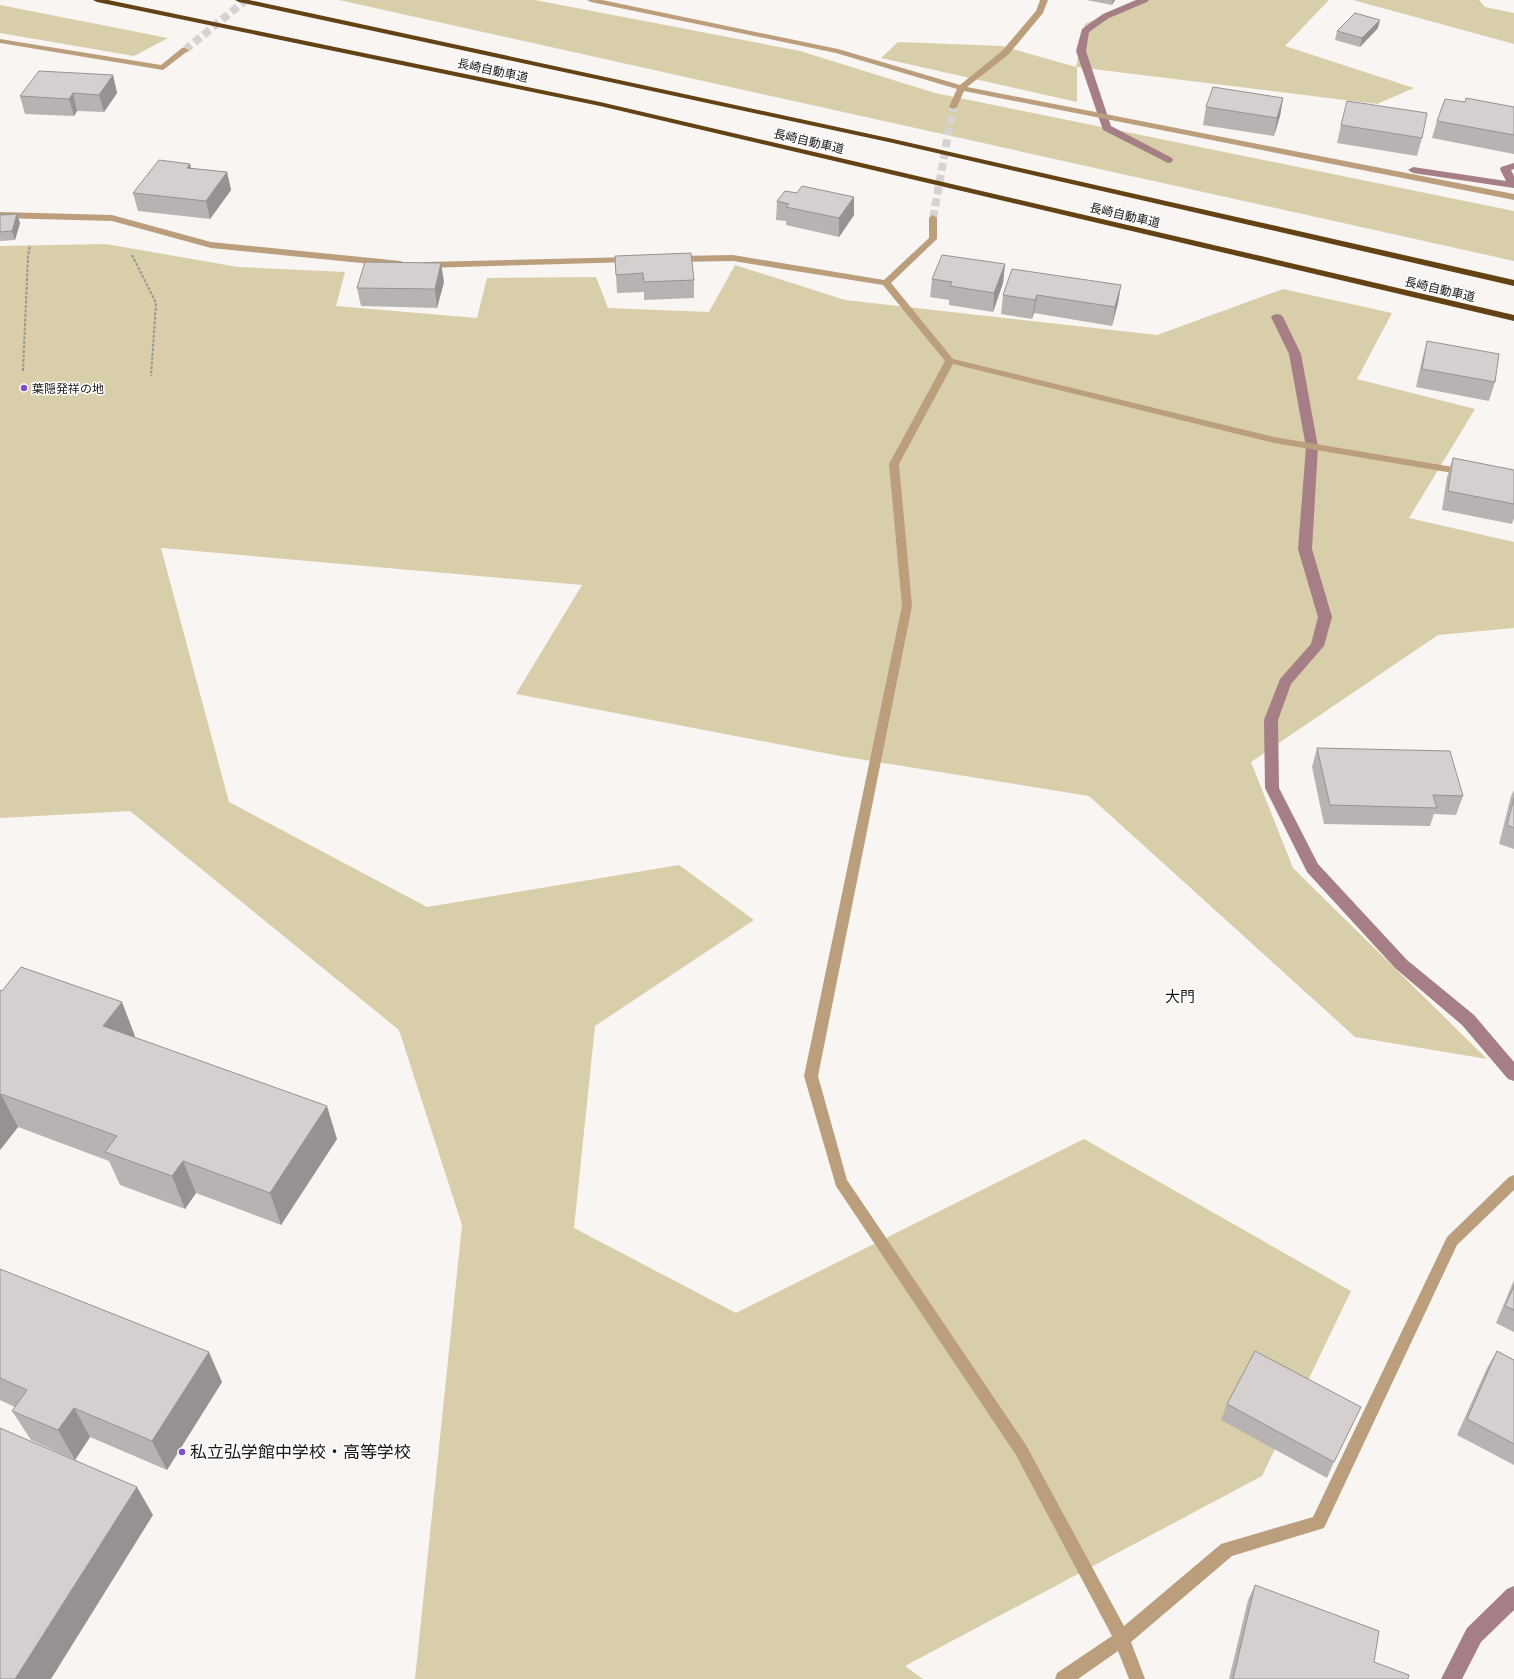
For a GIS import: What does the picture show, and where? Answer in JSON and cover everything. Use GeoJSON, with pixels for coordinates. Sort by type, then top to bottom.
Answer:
{"type":"FeatureCollection","features":[{"type":"Feature","properties":{"kind":"highway","name":"長崎自動車道"},"geometry":{"type":"LineString","coordinates":[[97,0],[600,104],[1514,318]]}},
{"type":"Feature","properties":{"kind":"highway","name":"長崎自動車道"},"geometry":{"type":"LineString","coordinates":[[239,0],[900,142],[1514,283]]}},
{"type":"Feature","properties":{"kind":"street"},"geometry":{"type":"LineString","coordinates":[[591,0],[838,51],[961,88],[1514,197]]}},
{"type":"Feature","properties":{"kind":"street"},"geometry":{"type":"LineString","coordinates":[[952,107],[961,88],[1005,53],[1040,11],[1044,0]]}},
{"type":"Feature","properties":{"kind":"street"},"geometry":{"type":"LineString","coordinates":[[0,41],[162,68],[185,50]]}},
{"type":"Feature","properties":{"kind":"street"},"geometry":{"type":"LineString","coordinates":[[0,215],[112,218],[211,245],[410,265],[637,260]]}},
{"type":"Feature","properties":{"kind":"street"},"geometry":{"type":"LineString","coordinates":[[886,283],[933,239],[933,218]]}},
{"type":"Feature","properties":{"kind":"street"},"geometry":{"type":"LineString","coordinates":[[669,259],[732,258],[886,283],[950,361],[1274,440],[1475,474]]}},
{"type":"Feature","properties":{"kind":"street"},"geometry":{"type":"LineString","coordinates":[[950,361],[894,464],[907,606],[811,1076],[841,1182],[1021,1450],[1122,1639],[1138,1679]]}},
{"type":"Feature","properties":{"kind":"street"},"geometry":{"type":"LineString","coordinates":[[1063,1679],[1122,1639],[1227,1550],[1318,1523],[1452,1242],[1514,1181]]}},
{"type":"Feature","properties":{"kind":"path"},"geometry":{"type":"LineString","coordinates":[[23,371],[28,256],[38,216]]}},
{"type":"Feature","properties":{"kind":"path"},"geometry":{"type":"LineString","coordinates":[[112,218],[156,303],[151,376]]}},
{"type":"Feature","properties":{"kind":"shaded area"},"geometry":{"type":"Polygon","coordinates":[[[339,0],[535,0],[800,51],[935,93],[1514,211],[1514,261],[339,0]]]}},
{"type":"Feature","properties":{"kind":"shaded area"},"geometry":{"type":"Polygon","coordinates":[[[1138,0],[1329,0],[1285,46],[1414,88],[1377,104],[1077,67],[1077,102],[881,58],[898,42],[1002,46],[1076,67],[1085,24],[1138,0]]]}},
{"type":"Feature","properties":{"kind":"shaded area"},"geometry":{"type":"Polygon","coordinates":[[[1353,0],[1479,0],[1485,7],[1514,13],[1514,44],[1353,0]]]}},
{"type":"Feature","properties":{"kind":"shaded area"},"geometry":{"type":"Polygon","coordinates":[[[0,5],[168,38],[134,56],[0,33],[0,5]]]}},
{"type":"Feature","properties":{"kind":"shaded area"},"geometry":{"type":"Polygon","coordinates":[[[106,244],[238,267],[345,272],[336,306],[477,318],[487,278],[596,277],[608,308],[709,312],[735,265],[845,300],[1157,335],[1283,289],[1392,313],[1357,379],[1475,409],[1409,518],[1514,542],[1514,628],[1438,635],[1251,762],[1293,868],[1487,1059],[1355,1037],[1089,796],[840,756],[516,694],[582,585],[161,548],[229,802],[427,907],[679,865],[754,920],[595,1026],[574,1228],[736,1313],[1084,1139],[1351,1291],[1262,1476],[905,1666],[923,1679],[415,1679],[462,1225],[399,1030],[130,811],[0,818],[0,246],[106,244]]]}},
{"type":"Feature","properties":{"kind":"building"},"geometry":{"type":"Polygon","coordinates":[[[1355,13],[1380,20],[1362,38],[1337,31],[1355,13]]]}},
{"type":"Feature","properties":{"kind":"building"},"geometry":{"type":"Polygon","coordinates":[[[39,71],[113,75],[99,95],[73,93],[69,99],[20,96],[39,71]]]}},
{"type":"Feature","properties":{"kind":"building"},"geometry":{"type":"Polygon","coordinates":[[[1213,87],[1283,98],[1277,118],[1206,107],[1213,87]]]}},
{"type":"Feature","properties":{"kind":"building"},"geometry":{"type":"Polygon","coordinates":[[[1466,98],[1514,107],[1514,135],[1437,121],[1445,99],[1465,102],[1466,98]]]}},
{"type":"Feature","properties":{"kind":"building"},"geometry":{"type":"Polygon","coordinates":[[[1347,101],[1427,113],[1422,138],[1341,125],[1347,101]]]}},
{"type":"Feature","properties":{"kind":"building"},"geometry":{"type":"Polygon","coordinates":[[[159,160],[190,164],[187,168],[227,172],[206,201],[133,193],[159,160]]]}},
{"type":"Feature","properties":{"kind":"building"},"geometry":{"type":"Polygon","coordinates":[[[802,186],[854,197],[839,218],[786,207],[789,204],[777,201],[785,191],[797,193],[802,186]]]}},
{"type":"Feature","properties":{"kind":"building"},"geometry":{"type":"Polygon","coordinates":[[[17,214],[12,231],[0,232],[0,215],[17,214]]]}},
{"type":"Feature","properties":{"kind":"building"},"geometry":{"type":"Polygon","coordinates":[[[691,253],[694,280],[644,282],[643,273],[616,275],[615,256],[691,253]]]}},
{"type":"Feature","properties":{"kind":"building"},"geometry":{"type":"Polygon","coordinates":[[[942,255],[1005,264],[994,293],[950,286],[952,282],[932,279],[942,255]]]}},
{"type":"Feature","properties":{"kind":"building"},"geometry":{"type":"Polygon","coordinates":[[[365,262],[441,263],[435,289],[357,288],[365,262]]]}},
{"type":"Feature","properties":{"kind":"building"},"geometry":{"type":"Polygon","coordinates":[[[1012,269],[1121,285],[1115,307],[1037,295],[1035,300],[1003,295],[1012,269]]]}},
{"type":"Feature","properties":{"kind":"building"},"geometry":{"type":"Polygon","coordinates":[[[1427,341],[1499,354],[1495,382],[1422,369],[1427,341]]]}},
{"type":"Feature","properties":{"kind":"building"},"geometry":{"type":"Polygon","coordinates":[[[1453,458],[1514,470],[1514,504],[1448,491],[1453,458]]]}},
{"type":"Feature","properties":{"kind":"building"},"geometry":{"type":"Polygon","coordinates":[[[1317,748],[1450,751],[1463,796],[1433,795],[1437,808],[1330,805],[1317,748]]]}},
{"type":"Feature","properties":{"kind":"building"},"geometry":{"type":"Polygon","coordinates":[[[1514,798],[1514,828],[1507,825],[1514,798]]]}},
{"type":"Feature","properties":{"kind":"building"},"geometry":{"type":"Polygon","coordinates":[[[21,967],[122,1002],[103,1026],[327,1106],[270,1193],[183,1161],[172,1176],[105,1152],[117,1136],[1,1094],[0,1096],[0,990],[2,991],[21,967]]]}},
{"type":"Feature","properties":{"kind":"building"},"geometry":{"type":"Polygon","coordinates":[[[0,1269],[209,1352],[152,1441],[74,1408],[58,1430],[12,1411],[27,1390],[0,1378],[0,1269]]]}},
{"type":"Feature","properties":{"kind":"building"},"geometry":{"type":"Polygon","coordinates":[[[1514,1286],[1514,1310],[1505,1306],[1514,1286]]]}},
{"type":"Feature","properties":{"kind":"building"},"geometry":{"type":"Polygon","coordinates":[[[1255,1351],[1361,1407],[1334,1462],[1227,1404],[1255,1351]]]}},
{"type":"Feature","properties":{"kind":"building"},"geometry":{"type":"Polygon","coordinates":[[[1497,1351],[1514,1360],[1514,1444],[1467,1419],[1497,1351]]]}},
{"type":"Feature","properties":{"kind":"building"},"geometry":{"type":"Polygon","coordinates":[[[0,1428],[137,1487],[15,1679],[0,1679],[0,1428]]]}},
{"type":"Feature","properties":{"kind":"building"},"geometry":{"type":"Polygon","coordinates":[[[1255,1585],[1379,1631],[1374,1662],[1409,1675],[1408,1679],[1233,1679],[1255,1585]]]}},
{"type":"Feature","properties":{"kind":"waterway"},"geometry":{"type":"LineString","coordinates":[[1144,0],[1106,16],[1085,31],[1081,51],[1107,128],[1168,160]]}},
{"type":"Feature","properties":{"kind":"waterway"},"geometry":{"type":"LineString","coordinates":[[1413,170],[1514,185],[1505,169],[1514,166]]}},
{"type":"Feature","properties":{"kind":"waterway"},"geometry":{"type":"LineString","coordinates":[[1277,317],[1295,354],[1312,447],[1305,549],[1325,617],[1317,646],[1285,682],[1271,720],[1272,788],[1312,868],[1401,964],[1468,1020],[1514,1074]]}},
{"type":"Feature","properties":{"kind":"waterway"},"geometry":{"type":"LineString","coordinates":[[1451,1679],[1474,1635],[1514,1596]]}},
{"type":"Feature","properties":{"kind":"tunnel"},"geometry":{"type":"LineString","coordinates":[[185,50],[246,0]]}},
{"type":"Feature","properties":{"kind":"tunnel"},"geometry":{"type":"LineString","coordinates":[[933,218],[953,107]]}},
{"type":"Feature","properties":{"kind":"place","name":"葉隠発祥の地"},"geometry":{"type":"Point","coordinates":[24,388]}},
{"type":"Feature","properties":{"kind":"place","name":"私立弘学館中学校・高等学校"},"geometry":{"type":"Point","coordinates":[182,1452]}},
{"type":"Feature","properties":{"kind":"district","name":"大門"},"geometry":{"type":"Point","coordinates":[1180,997]}}]}
